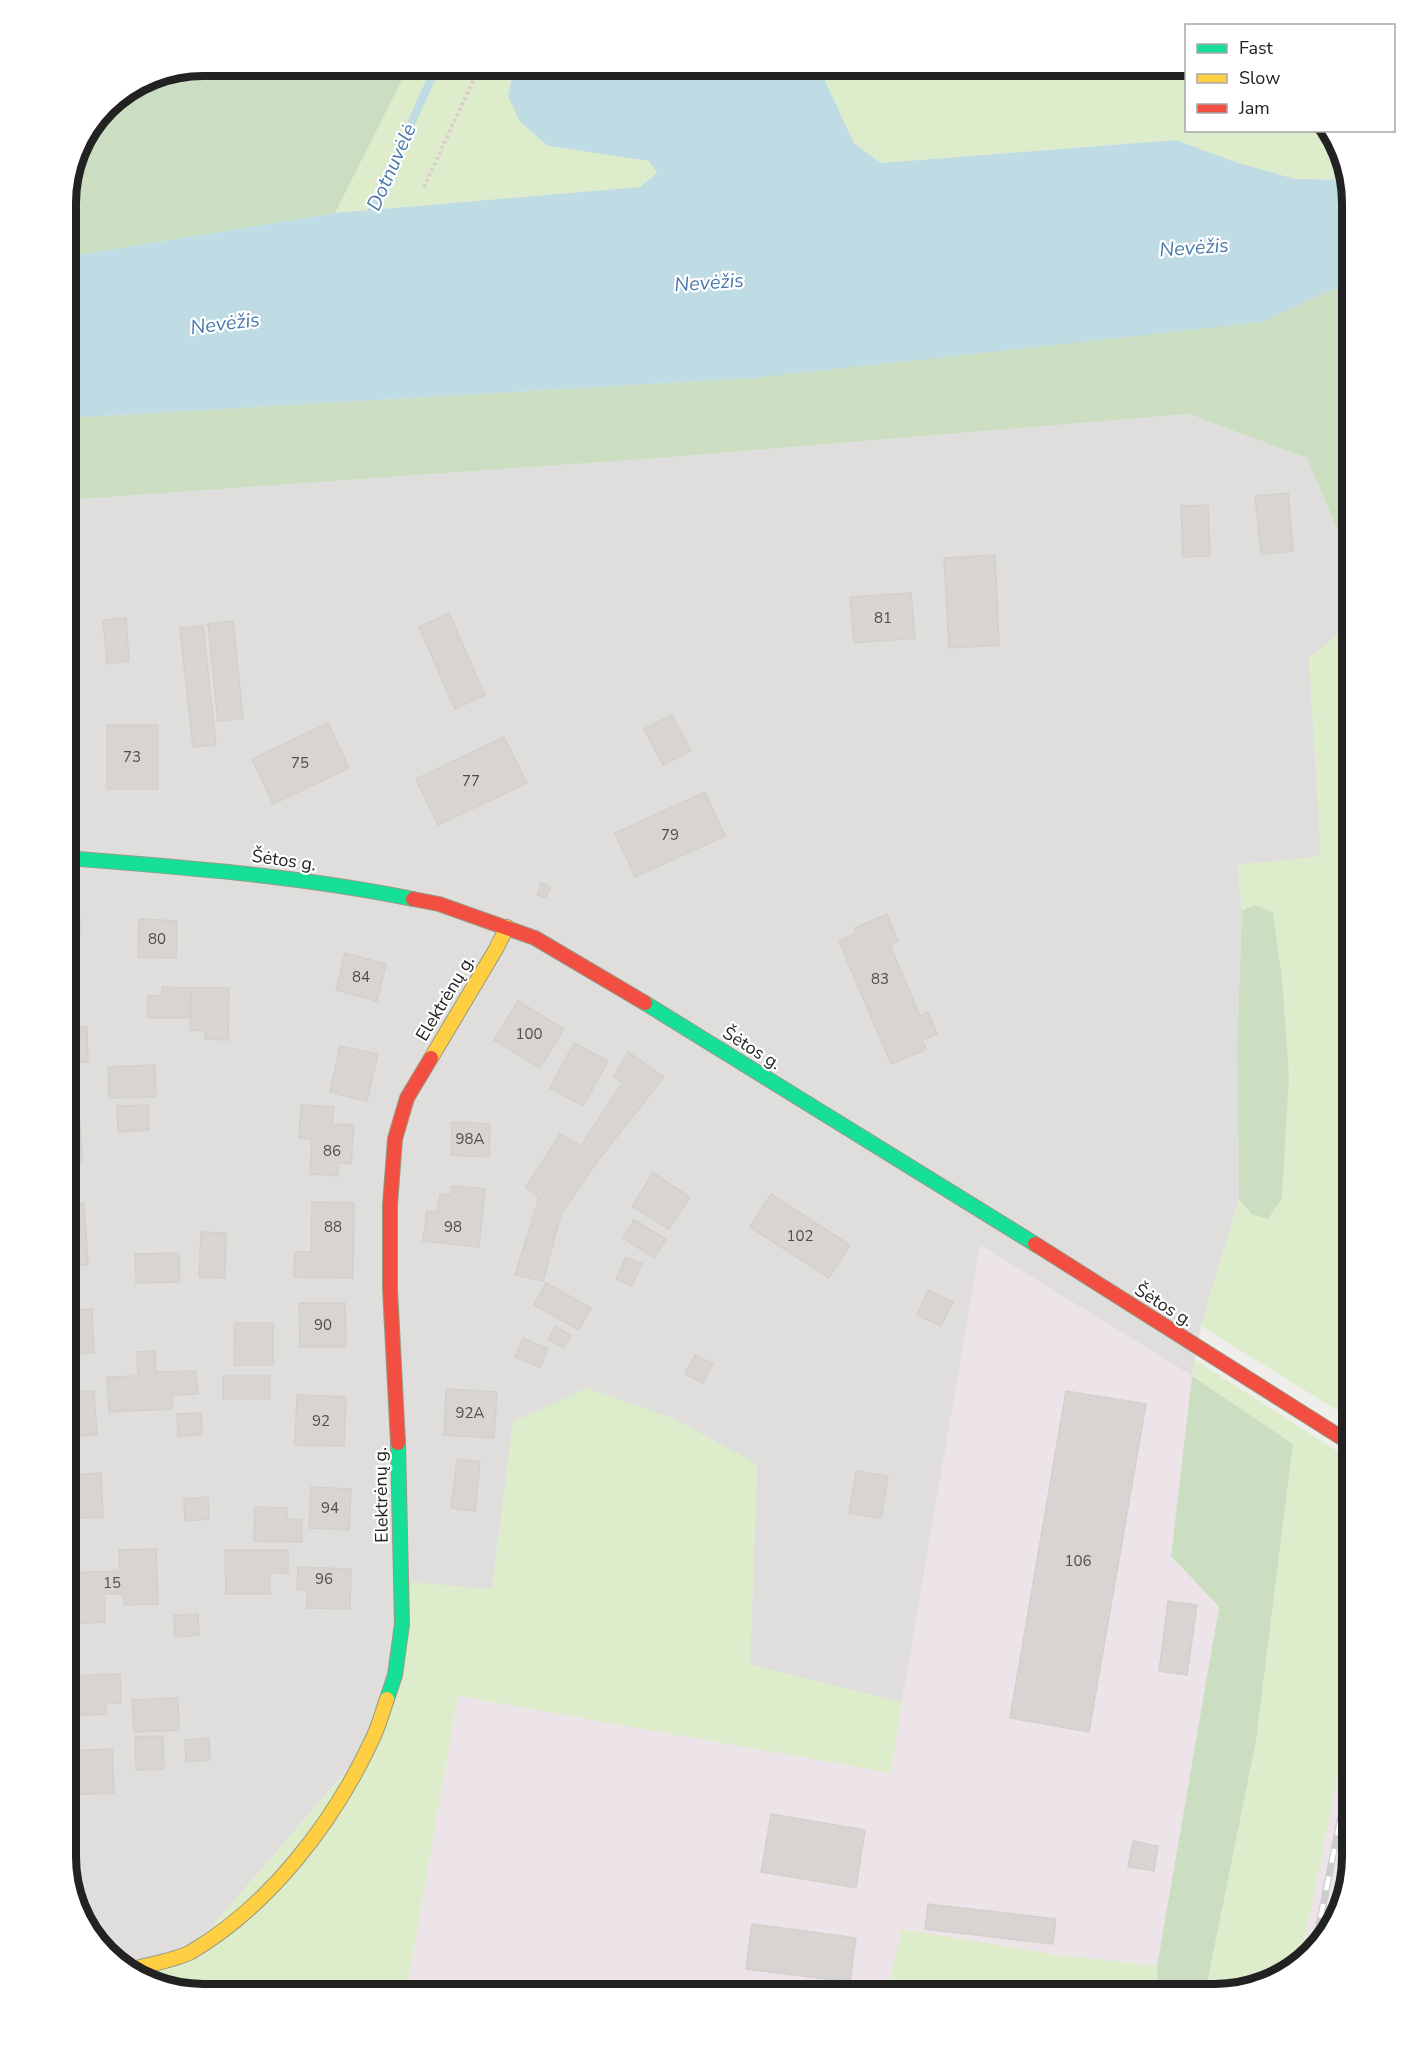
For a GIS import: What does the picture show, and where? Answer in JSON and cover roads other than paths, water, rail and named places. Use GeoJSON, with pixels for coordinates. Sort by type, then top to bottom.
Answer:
{"type":"FeatureCollection","features":[{"type":"Feature","properties":{"kind":"main road","name":"Šėtos g."},"geometry":{"type":"LineString","coordinates":[[77,859],[219,870],[374,891],[439,904],[535,938],[573,959],[1011,1229],[1342,1438]]}},
{"type":"Feature","properties":{"kind":"main road","name":"Elektrėnų g."},"geometry":{"type":"LineString","coordinates":[[141,1967],[189,1953],[245,1913],[289,1869],[335,1810],[372,1742],[395,1675],[402,1624],[398,1446],[390,1289],[390,1205],[395,1139],[407,1098],[507,927]]}},
{"type":"Feature","properties":{"kind":"water","name":"Nevėžis"},"geometry":{"type":"Polygon","coordinates":[[[512,77],[823,77],[854,143],[881,163],[1176,140],[1238,163],[1295,179],[1340,180],[1342,287],[1263,322],[754,378],[77,417],[77,255],[335,213],[640,187],[657,173],[649,161],[548,146],[520,122],[508,96],[512,77]]]}},
{"type":"Feature","properties":{"kind":"waterway","name":"Dotnuvėlė"},"geometry":{"type":"LineString","coordinates":[[368,219],[432,77]]}},
{"type":"Feature","properties":{"kind":"railway"},"geometry":{"type":"LineString","coordinates":[[1318,1932],[1342,1811]]}}]}
